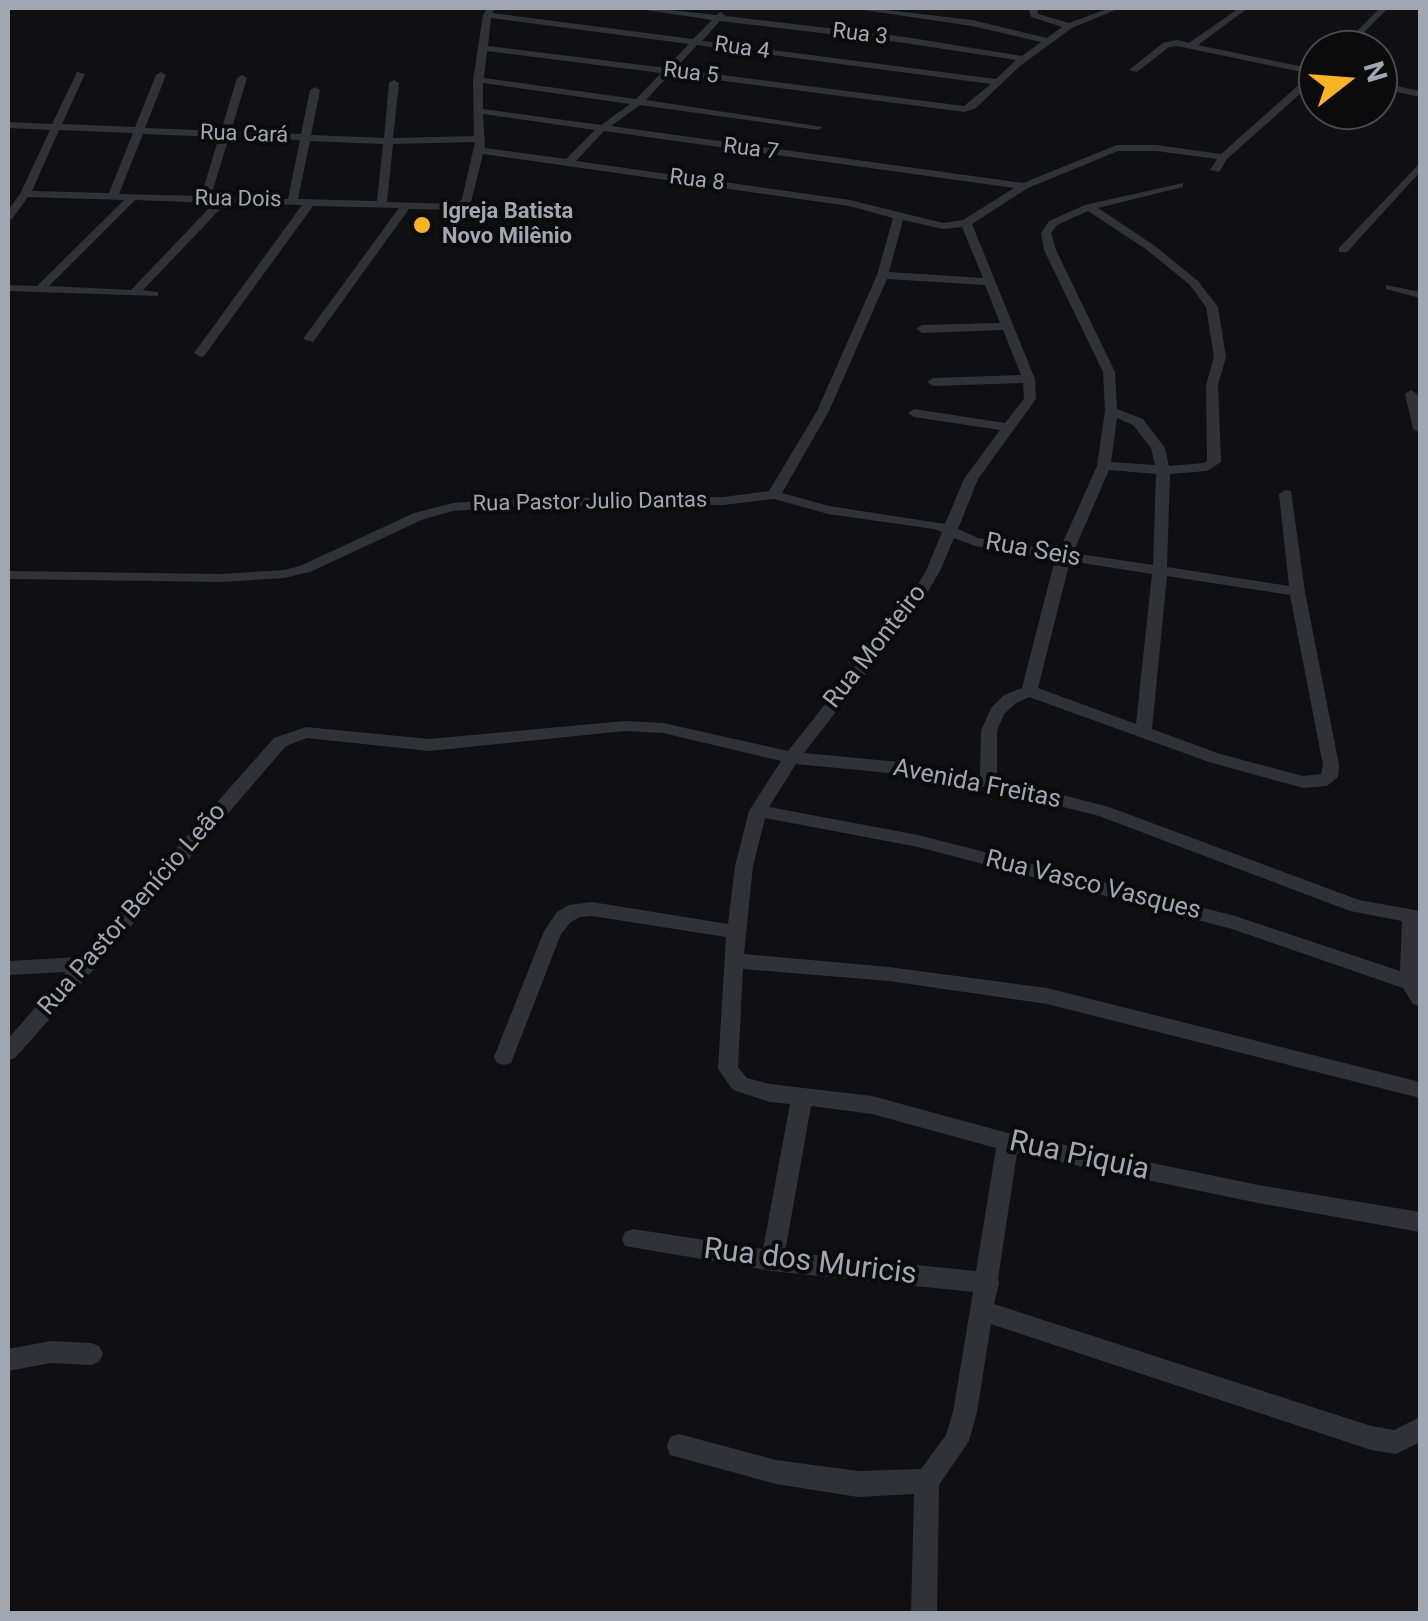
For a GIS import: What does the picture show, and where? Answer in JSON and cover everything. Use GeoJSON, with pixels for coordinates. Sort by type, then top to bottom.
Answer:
{"type":"FeatureCollection","features":[{"type":"Feature","properties":{"kind":"street","name":"Rua 3"},"geometry":{"type":"LineString","coordinates":[[636,8],[1024,59]]}},
{"type":"Feature","properties":{"kind":"street"},"geometry":{"type":"LineString","coordinates":[[568,164],[601,129],[641,100],[670,71],[691,42],[731,8]]}},
{"type":"Feature","properties":{"kind":"street"},"geometry":{"type":"LineString","coordinates":[[854,8],[972,23],[1047,42]]}},
{"type":"Feature","properties":{"kind":"street"},"geometry":{"type":"LineString","coordinates":[[972,23],[977,8]]}},
{"type":"Feature","properties":{"kind":"street"},"geometry":{"type":"LineString","coordinates":[[1032,8],[1034,16],[1069,26]]}},
{"type":"Feature","properties":{"kind":"street"},"geometry":{"type":"LineString","coordinates":[[1092,8],[1112,9]]}},
{"type":"Feature","properties":{"kind":"street"},"geometry":{"type":"LineString","coordinates":[[1192,46],[1244,8]]}},
{"type":"Feature","properties":{"kind":"street"},"geometry":{"type":"LineString","coordinates":[[1362,30],[1384,8]]}},
{"type":"Feature","properties":{"kind":"street","name":"Rua 5"},"geometry":{"type":"LineString","coordinates":[[484,48],[965,109],[974,106],[1024,59],[1069,26],[1112,9]]}},
{"type":"Feature","properties":{"kind":"street"},"geometry":{"type":"LineString","coordinates":[[480,146],[478,80],[489,11]]}},
{"type":"Feature","properties":{"kind":"street","name":"Rua 4"},"geometry":{"type":"LineString","coordinates":[[489,11],[997,82]]}},
{"type":"Feature","properties":{"kind":"street"},"geometry":{"type":"LineString","coordinates":[[1134,70],[1166,45],[1192,46],[1298,69]]}},
{"type":"Feature","properties":{"kind":"street"},"geometry":{"type":"LineString","coordinates":[[8,218],[26,194],[53,126],[80,74]]}},
{"type":"Feature","properties":{"kind":"street"},"geometry":{"type":"LineString","coordinates":[[113,196],[161,75]]}},
{"type":"Feature","properties":{"kind":"street"},"geometry":{"type":"LineString","coordinates":[[205,199],[242,78]]}},
{"type":"Feature","properties":{"kind":"street"},"geometry":{"type":"LineString","coordinates":[[478,80],[818,127]]}},
{"type":"Feature","properties":{"kind":"street"},"geometry":{"type":"LineString","coordinates":[[382,203],[394,83]]}},
{"type":"Feature","properties":{"kind":"street"},"geometry":{"type":"LineString","coordinates":[[293,200],[315,90]]}},
{"type":"Feature","properties":{"kind":"street"},"geometry":{"type":"LineString","coordinates":[[1215,170],[1223,157],[1298,91]]}},
{"type":"Feature","properties":{"kind":"street","name":"Rua 7"},"geometry":{"type":"LineString","coordinates":[[478,111],[1024,186]]}},
{"type":"Feature","properties":{"kind":"street","name":"Rua Cará"},"geometry":{"type":"LineString","coordinates":[[8,125],[462,142],[480,146]]}},
{"type":"Feature","properties":{"kind":"street","name":"Rua 8"},"geometry":{"type":"LineString","coordinates":[[480,146],[568,164],[850,202],[898,224],[966,223]]}},
{"type":"Feature","properties":{"kind":"street","name":"Rua Dois"},"geometry":{"type":"LineString","coordinates":[[26,194],[450,208],[465,204],[480,146]]}},
{"type":"Feature","properties":{"kind":"street"},"geometry":{"type":"LineString","coordinates":[[933,382],[1029,379],[966,223],[1024,186],[1116,148],[1156,148],[1223,157]]}},
{"type":"Feature","properties":{"kind":"street"},"geometry":{"type":"LineString","coordinates":[[1342,250],[1420,166]]}},
{"type":"Feature","properties":{"kind":"street"},"geometry":{"type":"LineString","coordinates":[[1029,691],[1063,558],[1104,466],[1111,411],[1109,372],[1050,250],[1046,233],[1052,223],[1089,207],[1179,186]]}},
{"type":"Feature","properties":{"kind":"street"},"geometry":{"type":"LineString","coordinates":[[40,289],[133,197]]}},
{"type":"Feature","properties":{"kind":"street"},"geometry":{"type":"LineString","coordinates":[[134,293],[223,200]]}},
{"type":"Feature","properties":{"kind":"street"},"geometry":{"type":"LineString","coordinates":[[200,353],[312,201]]}},
{"type":"Feature","properties":{"kind":"street"},"geometry":{"type":"LineString","coordinates":[[310,339],[406,206]]}},
{"type":"Feature","properties":{"kind":"street"},"geometry":{"type":"LineString","coordinates":[[1089,207],[1151,248],[1194,283],[1212,307],[1220,357],[1212,385],[1214,462],[1207,467],[1164,470],[1104,466]]}},
{"type":"Feature","properties":{"kind":"street"},"geometry":{"type":"LineString","coordinates":[[774,495],[823,411],[883,275],[898,224]]}},
{"type":"Feature","properties":{"kind":"street"},"geometry":{"type":"LineString","coordinates":[[883,275],[987,282]]}},
{"type":"Feature","properties":{"kind":"street"},"geometry":{"type":"LineString","coordinates":[[1390,287],[1420,295]]}},
{"type":"Feature","properties":{"kind":"street"},"geometry":{"type":"LineString","coordinates":[[8,288],[154,294]]}},
{"type":"Feature","properties":{"kind":"street"},"geometry":{"type":"LineString","coordinates":[[922,329],[1005,326]]}},
{"type":"Feature","properties":{"kind":"street","name":"Rua Monteiro"},"geometry":{"type":"LineString","coordinates":[[740,1084],[728,1068],[727,1056],[744,866],[758,811],[777,778],[838,696],[907,614],[934,571],[971,479],[1030,399],[1029,379]]}},
{"type":"Feature","properties":{"kind":"street"},"geometry":{"type":"LineString","coordinates":[[1410,394],[1420,428]]}},
{"type":"Feature","properties":{"kind":"street"},"geometry":{"type":"LineString","coordinates":[[1111,411],[1138,422],[1158,448],[1164,470],[1160,569],[1143,734]]}},
{"type":"Feature","properties":{"kind":"street"},"geometry":{"type":"LineString","coordinates":[[914,413],[1010,428]]}},
{"type":"Feature","properties":{"kind":"street"},"geometry":{"type":"LineString","coordinates":[[988,782],[989,731],[997,712],[1010,699],[1029,691],[1143,734],[1303,782],[1321,782],[1329,777],[1331,765],[1296,592],[1286,494]]}},
{"type":"Feature","properties":{"kind":"street","name":"Rua Seis"},"geometry":{"type":"LineString","coordinates":[[774,495],[828,510],[922,522],[975,542],[1296,592]]}},
{"type":"Feature","properties":{"kind":"street","name":"Rua Pastor Julio Dantas"},"geometry":{"type":"LineString","coordinates":[[8,575],[222,578],[284,574],[306,569],[418,516],[453,507],[522,502],[723,500],[774,495]]}},
{"type":"Feature","properties":{"kind":"street","name":"Avenida Freitas"},"geometry":{"type":"LineString","coordinates":[[518,736],[626,726],[663,728],[794,758],[921,770],[988,782],[1138,822],[1356,906],[1416,918]]}},
{"type":"Feature","properties":{"kind":"street","name":"Rua Pastor Benício Leão"},"geometry":{"type":"LineString","coordinates":[[8,1052],[280,742],[306,732],[422,744],[518,736]]}},
{"type":"Feature","properties":{"kind":"street","name":"Rua Vasco Vasques"},"geometry":{"type":"LineString","coordinates":[[758,811],[918,841],[1236,923],[1417,989]]}},
{"type":"Feature","properties":{"kind":"street"},"geometry":{"type":"LineString","coordinates":[[504,1056],[553,931],[576,910],[592,909],[736,932]]}},
{"type":"Feature","properties":{"kind":"street"},"geometry":{"type":"LineString","coordinates":[[1416,918],[1417,989]]}},
{"type":"Feature","properties":{"kind":"street"},"geometry":{"type":"LineString","coordinates":[[736,962],[889,974],[1048,996],[1420,1090]]}},
{"type":"Feature","properties":{"kind":"street"},"geometry":{"type":"LineString","coordinates":[[8,968],[88,964]]}},
{"type":"Feature","properties":{"kind":"street","name":"Rua Piquia"},"geometry":{"type":"LineString","coordinates":[[740,1084],[802,1097],[872,1105],[1008,1142],[1258,1194],[1420,1222]]}},
{"type":"Feature","properties":{"kind":"street"},"geometry":{"type":"LineString","coordinates":[[772,1261],[802,1097]]}},
{"type":"Feature","properties":{"kind":"street"},"geometry":{"type":"LineString","coordinates":[[924,1614],[927,1481],[957,1442],[988,1283],[1008,1142]]}},
{"type":"Feature","properties":{"kind":"street","name":"Rua dos Muricis"},"geometry":{"type":"LineString","coordinates":[[633,1239],[772,1261],[988,1283]]}},
{"type":"Feature","properties":{"kind":"street"},"geometry":{"type":"LineString","coordinates":[[983,1311],[1371,1438],[1396,1442],[1420,1429]]}},
{"type":"Feature","properties":{"kind":"street"},"geometry":{"type":"LineString","coordinates":[[8,1360],[51,1352],[92,1354]]}},
{"type":"Feature","properties":{"kind":"street"},"geometry":{"type":"LineString","coordinates":[[679,1446],[776,1472],[841,1482],[927,1481]]}},
{"type":"Feature","properties":{"kind":"place","name":"Igreja Batista Novo Milênio"},"geometry":{"type":"Point","coordinates":[422,225]}}]}
